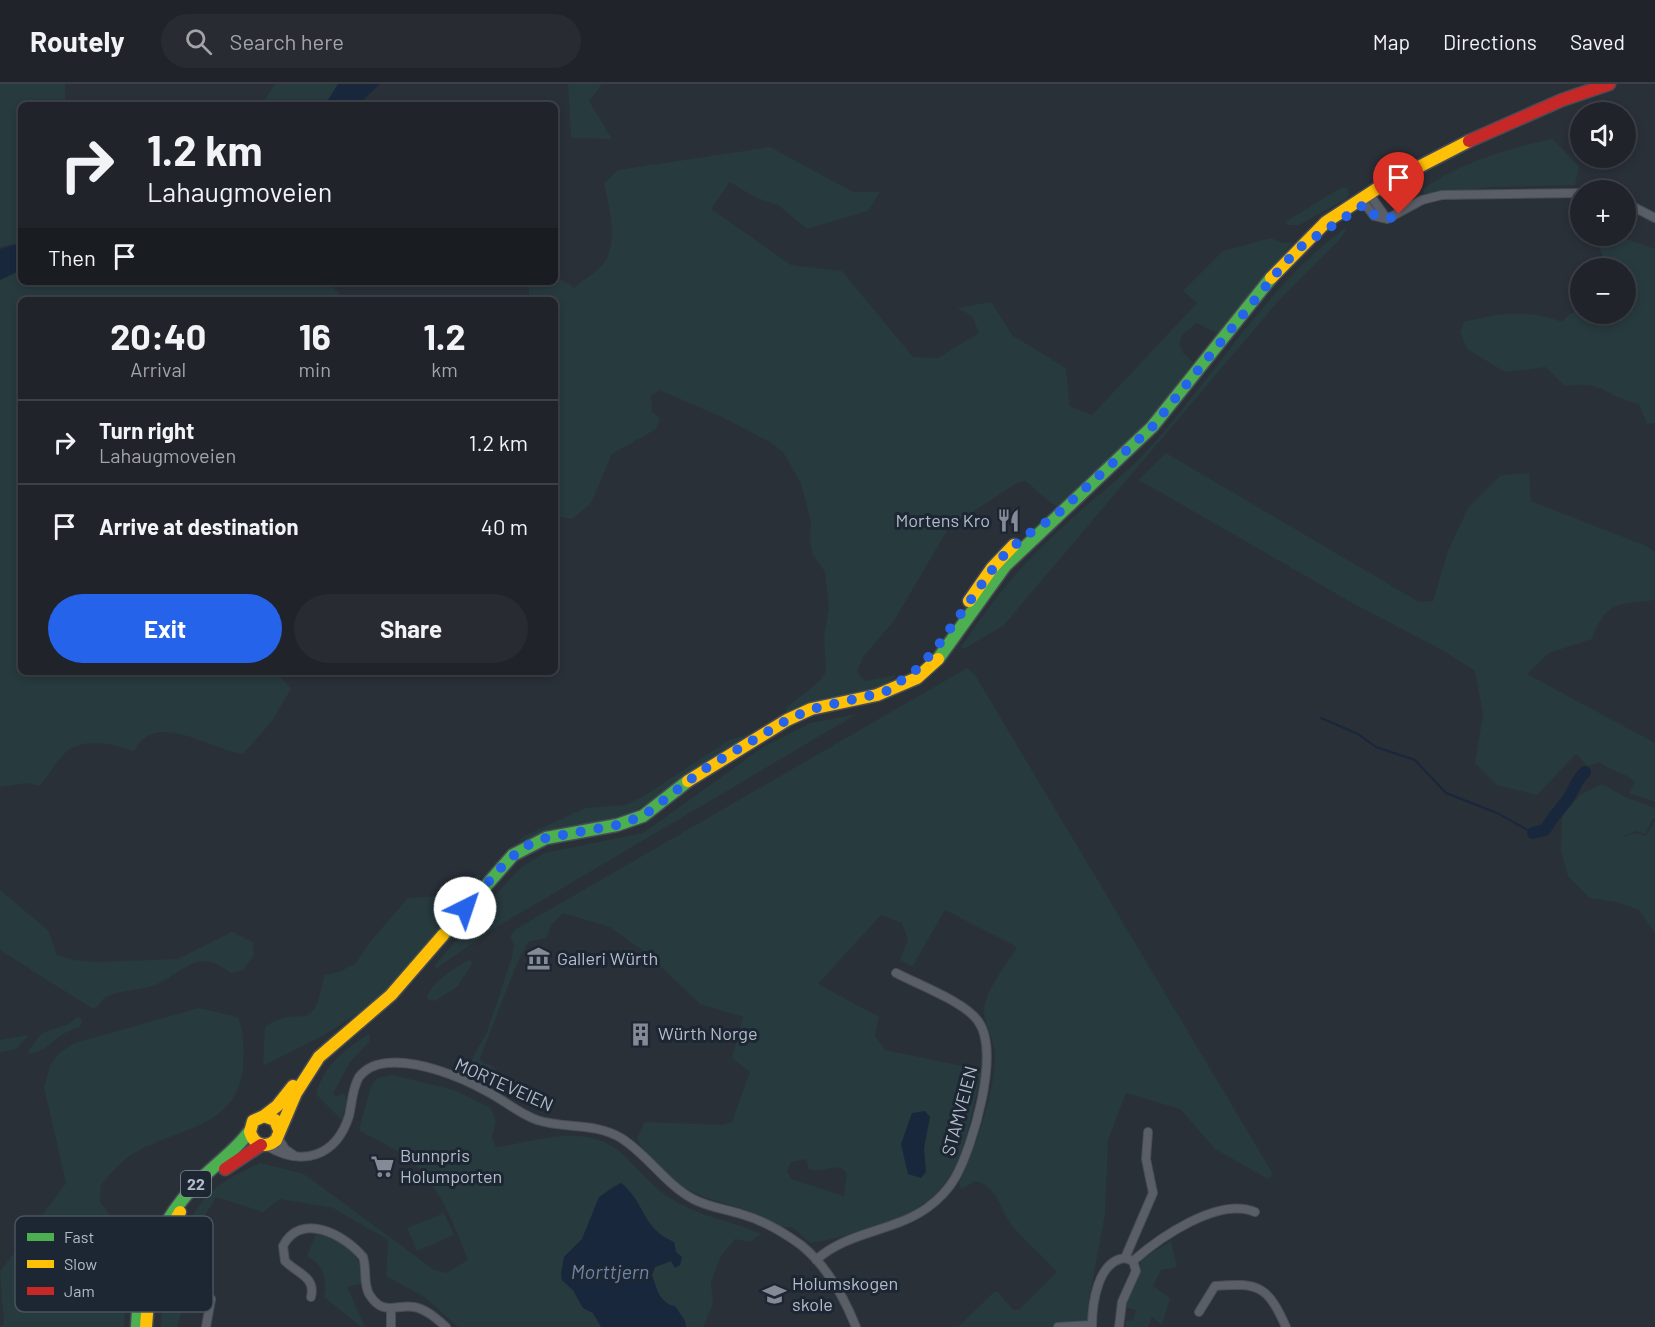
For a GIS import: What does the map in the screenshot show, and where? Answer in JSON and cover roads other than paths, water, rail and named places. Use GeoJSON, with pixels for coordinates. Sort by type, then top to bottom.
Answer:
{"type":"FeatureCollection","features":[{"type":"Feature","properties":{"kind":"main road","name":"22"},"geometry":{"type":"LineString","coordinates":[[179,1216],[209,1182],[238,1159],[264,1146],[278,1134],[296,1093],[313,1064],[354,1025],[391,995],[495,873],[519,850],[546,838],[617,825],[643,816],[703,770],[787,720],[812,709],[870,697],[911,682],[934,663],[999,573],[1054,517],[1156,422],[1257,295],[1303,245],[1368,199],[1512,123],[1562,100],[1609,84]]}},
{"type":"Feature","properties":{"kind":"main road","name":"22"},"geometry":{"type":"LineString","coordinates":[[169,1216],[192,1187],[234,1151],[249,1132],[253,1121],[264,1116],[282,1101],[320,1046],[336,1033],[354,1025]]}},
{"type":"Feature","properties":{"kind":"main road"},"geometry":{"type":"LineString","coordinates":[[264,1116],[275,1120],[278,1134]]}},
{"type":"Feature","properties":{"kind":"main road"},"geometry":{"type":"LineString","coordinates":[[249,1132],[254,1142],[264,1146]]}},
{"type":"Feature","properties":{"kind":"main road","name":"22"},"geometry":{"type":"LineString","coordinates":[[137,1327],[138,1312]]}},
{"type":"Feature","properties":{"kind":"main road","name":"22"},"geometry":{"type":"LineString","coordinates":[[146,1327],[148,1312]]}},
{"type":"Feature","properties":{"kind":"street"},"geometry":{"type":"LineString","coordinates":[[1368,199],[1374,216],[1387,219],[1422,200],[1442,195],[1570,193]]}},
{"type":"Feature","properties":{"kind":"street"},"geometry":{"type":"LineString","coordinates":[[1636,208],[1655,218]]}},
{"type":"Feature","properties":{"kind":"street","name":"STAMVEIEN"},"geometry":{"type":"LineString","coordinates":[[816,1260],[839,1243],[908,1218],[927,1208],[949,1187],[965,1158],[989,1059],[988,1043],[983,1029],[967,1010],[896,973]]}},
{"type":"Feature","properties":{"kind":"street","name":"MORTEVEIEN"},"geometry":{"type":"LineString","coordinates":[[296,1156],[317,1155],[336,1140],[347,1120],[355,1086],[366,1070],[375,1065],[388,1063],[411,1065],[474,1085],[519,1112],[538,1120],[590,1126],[609,1132],[631,1145],[684,1193],[701,1202],[761,1222],[793,1240],[816,1260],[840,1293],[856,1327]]}},
{"type":"Feature","properties":{"kind":"street"},"geometry":{"type":"LineString","coordinates":[[1119,1327],[1124,1297],[1136,1274],[1129,1259],[1153,1193],[1146,1160],[1148,1132]]}},
{"type":"Feature","properties":{"kind":"street"},"geometry":{"type":"LineString","coordinates":[[278,1134],[285,1149],[296,1156]]}},
{"type":"Feature","properties":{"kind":"street"},"geometry":{"type":"LineString","coordinates":[[264,1146],[284,1155],[296,1156]]}},
{"type":"Feature","properties":{"kind":"street"},"geometry":{"type":"LineString","coordinates":[[1058,1327],[1092,1326],[1100,1281],[1110,1266],[1129,1259],[1197,1218],[1241,1208],[1255,1212]]}},
{"type":"Feature","properties":{"kind":"street"},"geometry":{"type":"LineString","coordinates":[[311,1297],[313,1288],[310,1280],[285,1262],[283,1246],[294,1233],[317,1228],[332,1232],[358,1251],[365,1262],[369,1293],[380,1305],[391,1310],[406,1306],[422,1309],[446,1327]]}},
{"type":"Feature","properties":{"kind":"street"},"geometry":{"type":"LineString","coordinates":[[1199,1312],[1215,1286],[1251,1285],[1270,1295],[1286,1327]]}},
{"type":"Feature","properties":{"kind":"street"},"geometry":{"type":"LineString","coordinates":[[391,1310],[391,1327]]}},
{"type":"Feature","properties":{"kind":"street"},"geometry":{"type":"LineString","coordinates":[[206,1327],[209,1312]]}},
{"type":"Feature","properties":{"kind":"water"},"geometry":{"type":"Polygon","coordinates":[[[338,84],[380,84],[361,102],[327,102],[338,84]]]}},
{"type":"Feature","properties":{"kind":"water"},"geometry":{"type":"Polygon","coordinates":[[[18,244],[18,271],[0,280],[0,249],[18,244]]]}},
{"type":"Feature","properties":{"kind":"water"},"geometry":{"type":"Polygon","coordinates":[[[925,1111],[930,1117],[924,1148],[926,1172],[921,1178],[908,1174],[901,1144],[912,1113],[925,1111]]]}},
{"type":"Feature","properties":{"kind":"water","name":"Morttjern"},"geometry":{"type":"Polygon","coordinates":[[[621,1183],[635,1199],[655,1230],[674,1242],[676,1252],[682,1257],[680,1265],[675,1268],[671,1261],[655,1267],[652,1275],[659,1295],[670,1305],[675,1306],[685,1321],[686,1327],[601,1327],[593,1313],[583,1308],[573,1290],[562,1280],[564,1257],[582,1239],[599,1197],[621,1183]]]}},
{"type":"Feature","properties":{"kind":"waterway"},"geometry":{"type":"LineString","coordinates":[[1321,718],[1358,734],[1376,747],[1415,760],[1446,793],[1497,813],[1533,833]]}},
{"type":"Feature","properties":{"kind":"waterway"},"geometry":{"type":"LineString","coordinates":[[1533,833],[1545,830],[1585,772]]}},
{"type":"Feature","properties":{"kind":"place","name":"Mortens Kro"},"geometry":{"type":"Point","coordinates":[1008,521]}},
{"type":"Feature","properties":{"kind":"place","name":"Galleri Würth"},"geometry":{"type":"Point","coordinates":[539,959]}},
{"type":"Feature","properties":{"kind":"place","name":"Würth Norge"},"geometry":{"type":"Point","coordinates":[640,1034]}},
{"type":"Feature","properties":{"kind":"place","name":"Bunnpris Holumporten"},"geometry":{"type":"Point","coordinates":[382,1166]}},
{"type":"Feature","properties":{"kind":"place","name":"Holumskogen skole"},"geometry":{"type":"Point","coordinates":[774,1294]}}]}
